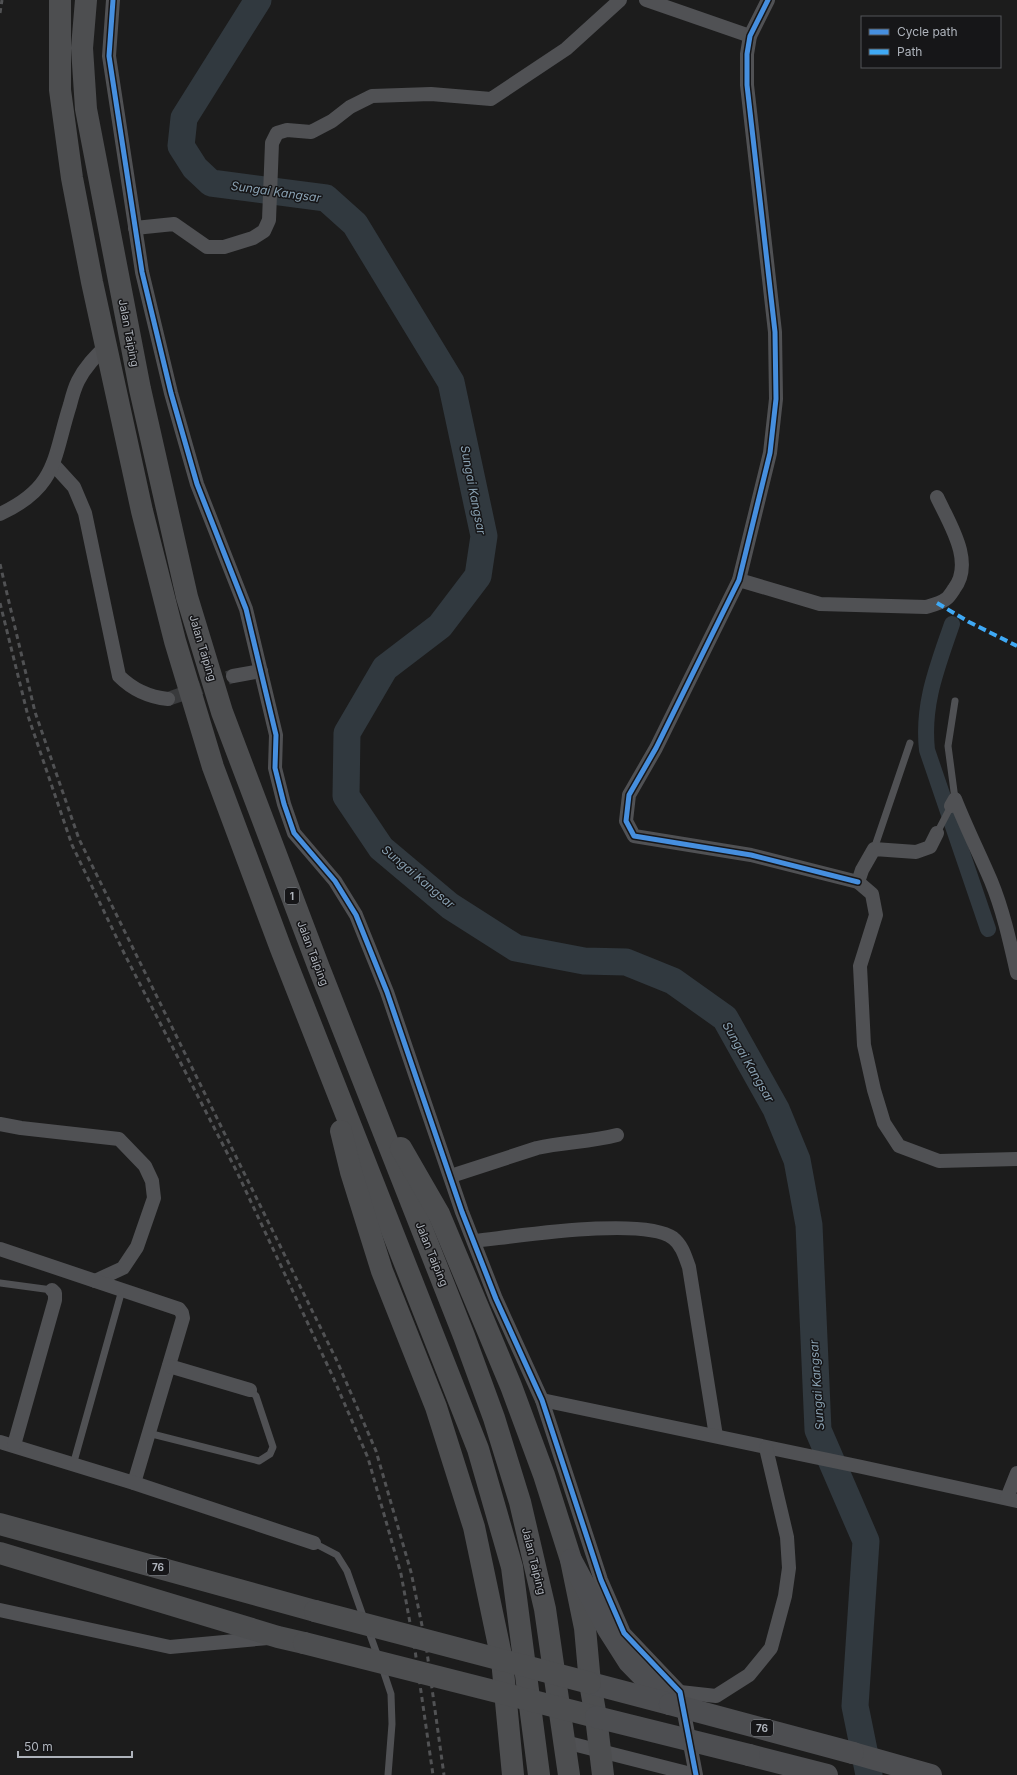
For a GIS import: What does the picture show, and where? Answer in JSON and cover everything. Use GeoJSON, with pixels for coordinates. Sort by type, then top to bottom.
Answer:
{"type":"FeatureCollection","features":[{"type":"Feature","properties":{"kind":"highway","name":"Jalan Taiping"},"geometry":{"type":"LineString","coordinates":[[60,0],[60,90],[72,178],[106,346],[142,511],[171,626],[209,752],[281,949],[480,1456],[512,1567],[540,1775]]}},
{"type":"Feature","properties":{"kind":"highway","name":"Jalan Taiping"},"geometry":{"type":"LineString","coordinates":[[86,0],[82,48],[86,109],[140,389],[187,597],[222,712],[318,968],[378,1114],[464,1336],[494,1418],[517,1495],[546,1610],[569,1775]]}},
{"type":"Feature","properties":{"kind":"highway"},"geometry":{"type":"LineString","coordinates":[[334,1082],[341,1130],[351,1172],[382,1270],[436,1407],[474,1527],[502,1660],[513,1775]]}},
{"type":"Feature","properties":{"kind":"highway"},"geometry":{"type":"LineString","coordinates":[[378,1114],[410,1162],[439,1214],[511,1386],[544,1475],[571,1560],[586,1628],[590,1683],[603,1775]]}},
{"type":"Feature","properties":{"kind":"highway","name":"76"},"geometry":{"type":"LineString","coordinates":[[0,1524],[315,1611],[590,1683],[675,1698],[931,1775]]}},
{"type":"Feature","properties":{"kind":"highway"},"geometry":{"type":"LineString","coordinates":[[0,1553],[278,1637],[827,1775]]}},
{"type":"Feature","properties":{"kind":"highway"},"geometry":{"type":"LineString","coordinates":[[571,1560],[608,1629],[629,1662],[675,1698]]}},
{"type":"Feature","properties":{"kind":"street"},"geometry":{"type":"LineString","coordinates":[[113,0],[109,56],[142,272],[171,393],[197,484],[246,609],[276,735],[275,768],[284,804],[294,833],[335,881],[356,915],[390,1000],[450,1176],[496,1299],[542,1400],[601,1580],[624,1633],[675,1698],[696,1775],[565,1742]]}},
{"type":"Feature","properties":{"kind":"street"},"geometry":{"type":"LineString","coordinates":[[135,228],[174,224],[207,247],[224,247],[253,238],[264,231],[269,220],[272,143],[277,133],[287,130],[311,132],[332,122],[350,106],[372,96],[431,94],[491,99],[566,49],[620,0]]}},
{"type":"Feature","properties":{"kind":"street"},"geometry":{"type":"LineString","coordinates":[[646,0],[750,36]]}},
{"type":"Feature","properties":{"kind":"street"},"geometry":{"type":"LineString","coordinates":[[768,0],[750,36],[747,54],[747,85],[774,332],[776,399],[770,453],[739,580],[659,744],[629,795],[626,821],[634,836],[751,855],[858,882],[872,894],[876,915],[860,966],[864,1045],[874,1090],[884,1123],[899,1146],[938,1161],[1017,1159]]}},
{"type":"Feature","properties":{"kind":"street"},"geometry":{"type":"LineString","coordinates":[[0,514],[20,505],[42,485],[54,464],[77,383],[86,366],[106,346]]}},
{"type":"Feature","properties":{"kind":"street"},"geometry":{"type":"LineString","coordinates":[[54,464],[74,487],[85,513],[119,676],[128,686],[139,692],[153,698],[168,698]]}},
{"type":"Feature","properties":{"kind":"street"},"geometry":{"type":"LineString","coordinates":[[739,580],[820,604],[926,607],[947,599],[957,585],[962,567],[958,543],[936,497]]}},
{"type":"Feature","properties":{"kind":"street"},"geometry":{"type":"LineString","coordinates":[[233,676],[261,671]]}},
{"type":"Feature","properties":{"kind":"street"},"geometry":{"type":"LineString","coordinates":[[953,802],[991,882],[1006,924],[1017,973]]}},
{"type":"Feature","properties":{"kind":"street"},"geometry":{"type":"LineString","coordinates":[[858,882],[862,870],[874,849],[916,852],[930,847],[937,832]]}},
{"type":"Feature","properties":{"kind":"street"},"geometry":{"type":"LineString","coordinates":[[0,1124],[21,1128],[119,1139],[145,1166],[152,1181],[154,1198],[138,1247],[123,1268],[95,1281]]}},
{"type":"Feature","properties":{"kind":"street"},"geometry":{"type":"LineString","coordinates":[[450,1176],[551,1144],[596,1141],[617,1135]]}},
{"type":"Feature","properties":{"kind":"street"},"geometry":{"type":"LineString","coordinates":[[474,1241],[597,1228],[640,1230],[661,1233],[672,1238],[682,1248],[689,1267],[716,1436]]}},
{"type":"Feature","properties":{"kind":"street"},"geometry":{"type":"LineString","coordinates":[[0,1249],[179,1309],[182,1313],[169,1366],[134,1483]]}},
{"type":"Feature","properties":{"kind":"street"},"geometry":{"type":"LineString","coordinates":[[52,1290],[55,1294],[56,1300],[7,1443],[134,1483],[314,1544]]}},
{"type":"Feature","properties":{"kind":"street"},"geometry":{"type":"LineString","coordinates":[[169,1366],[250,1390]]}},
{"type":"Feature","properties":{"kind":"street"},"geometry":{"type":"LineString","coordinates":[[542,1400],[772,1449],[862,1466],[1013,1500],[1017,1473]]}},
{"type":"Feature","properties":{"kind":"street"},"geometry":{"type":"LineString","coordinates":[[675,1698],[716,1696],[749,1675],[771,1648],[785,1596],[789,1568],[787,1537],[772,1449]]}},
{"type":"Feature","properties":{"kind":"street"},"geometry":{"type":"LineString","coordinates":[[0,1610],[170,1646],[278,1637]]}},
{"type":"Feature","properties":{"kind":"lane"},"geometry":{"type":"LineString","coordinates":[[937,832],[953,802],[948,746],[955,701]]}},
{"type":"Feature","properties":{"kind":"lane"},"geometry":{"type":"LineString","coordinates":[[874,849],[910,743]]}},
{"type":"Feature","properties":{"kind":"lane"},"geometry":{"type":"LineString","coordinates":[[0,1283],[52,1290]]}},
{"type":"Feature","properties":{"kind":"lane"},"geometry":{"type":"LineString","coordinates":[[73,1465],[122,1290]]}},
{"type":"Feature","properties":{"kind":"lane"},"geometry":{"type":"LineString","coordinates":[[148,1433],[259,1461],[270,1454],[272,1447],[256,1396],[250,1390]]}},
{"type":"Feature","properties":{"kind":"lane"},"geometry":{"type":"LineString","coordinates":[[314,1544],[337,1555],[347,1571],[391,1694],[392,1724],[388,1775]]}},
{"type":"Feature","properties":{"kind":"waterway","name":"Sungai Kangsar"},"geometry":{"type":"LineString","coordinates":[[258,0],[184,118],[181,146],[195,168],[211,183],[326,198],[355,224],[451,382],[484,536],[478,576],[440,626],[385,668],[347,733],[346,796],[381,848],[450,906],[516,948],[584,961],[626,962],[673,981],[725,1018],[776,1109],[797,1160],[809,1225],[818,1430],[866,1541],[855,1706],[869,1775]]}},
{"type":"Feature","properties":{"kind":"waterway"},"geometry":{"type":"LineString","coordinates":[[952,624],[932,686],[927,717],[927,750],[988,929]]}},
{"type":"Feature","properties":{"kind":"tunnel"},"geometry":{"type":"LineString","coordinates":[[168,699],[233,676]]}},
{"type":"Feature","properties":{"kind":"railway"},"geometry":{"type":"LineString","coordinates":[[0,13],[2,0]]}},
{"type":"Feature","properties":{"kind":"railway"},"geometry":{"type":"LineString","coordinates":[[0,564],[35,712],[79,839],[337,1361],[376,1451],[411,1572],[426,1645],[444,1775]]}},
{"type":"Feature","properties":{"kind":"railway"},"geometry":{"type":"LineString","coordinates":[[0,603],[28,716],[72,845],[125,955],[237,1172],[333,1377],[368,1458],[401,1574],[415,1650],[433,1775]]}},
{"type":"Feature","properties":{"kind":"marked path"},"geometry":{"type":"LineString","coordinates":[[937,603],[969,622],[1017,646]]}},
{"type":"Feature","properties":{"kind":"cycle path"},"geometry":{"type":"LineString","coordinates":[[113,0],[109,56],[142,272],[171,393],[197,484],[246,609],[276,735],[275,768],[284,804],[294,833],[335,881],[356,915],[387,992],[462,1212],[496,1299],[542,1400],[601,1580],[624,1633],[680,1692],[696,1775]]}},
{"type":"Feature","properties":{"kind":"cycle path"},"geometry":{"type":"LineString","coordinates":[[768,0],[750,36],[747,54],[747,85],[775,332],[776,399],[770,453],[739,580],[656,748],[629,795],[626,821],[634,836],[751,855],[858,882]]}}]}
